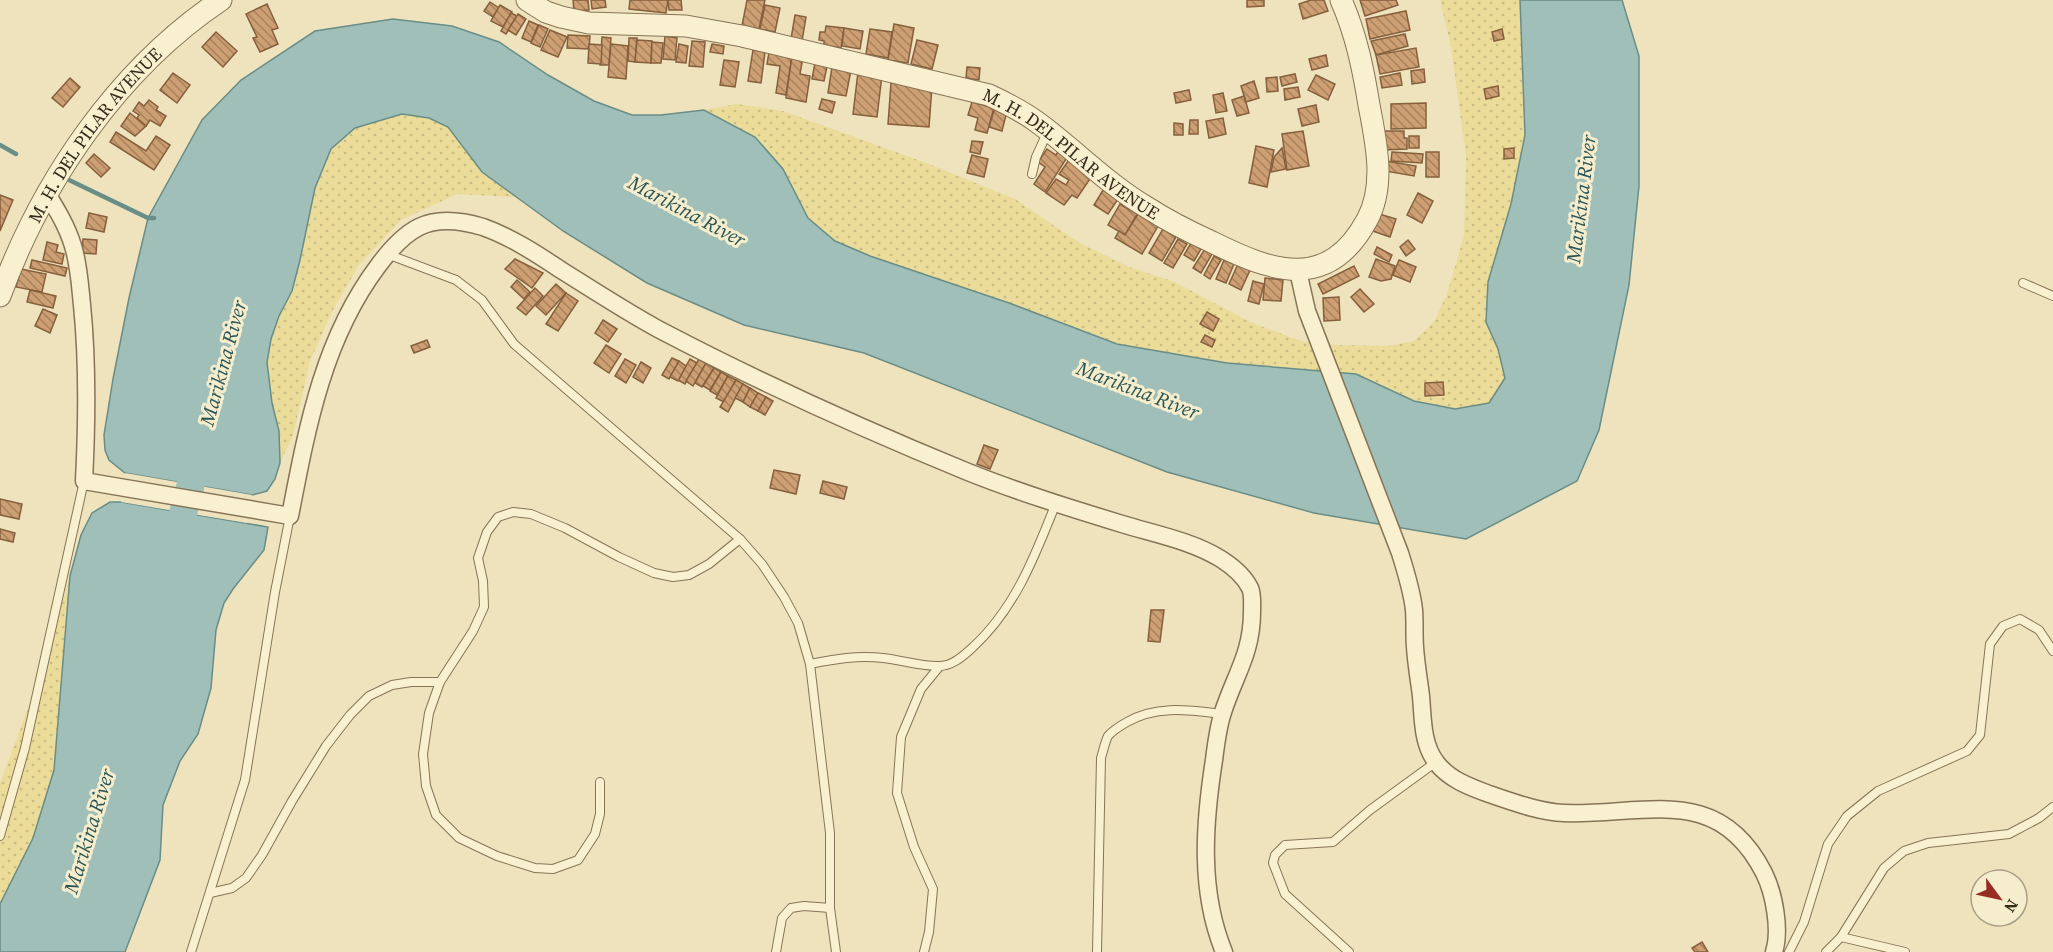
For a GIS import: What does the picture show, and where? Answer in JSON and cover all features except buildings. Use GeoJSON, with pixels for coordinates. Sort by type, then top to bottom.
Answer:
{"type":"FeatureCollection","features":[{"type":"Feature","properties":{"kind":"street","name":"M. H. DEL PILAR AVENUE"},"geometry":{"type":"LineString","coordinates":[[0,296],[23,239],[46,192],[75,148],[112,100],[144,64],[183,28],[220,0]]}},
{"type":"Feature","properties":{"kind":"street","name":"M. H. DEL PILAR AVENUE"},"geometry":{"type":"LineString","coordinates":[[527,0],[546,12],[561,17],[589,22],[686,26],[742,36],[989,95],[1011,105],[1048,131],[1081,159],[1147,208],[1253,262],[1299,271],[1322,265],[1341,256],[1357,238],[1370,215],[1378,181],[1378,154],[1362,59],[1341,0]]}},
{"type":"Feature","properties":{"kind":"street"},"geometry":{"type":"LineString","coordinates":[[46,192],[65,224],[74,247],[80,281],[86,357],[87,412],[84,481],[290,516],[305,437],[317,392],[330,353],[352,304],[387,254],[404,238],[421,226],[448,220],[482,227],[511,240],[657,328],[871,432],[959,468],[1056,503],[1185,543],[1220,559],[1240,574],[1251,590],[1251,637],[1222,714],[1209,788],[1205,856],[1209,899],[1217,936],[1224,952]]}},
{"type":"Feature","properties":{"kind":"street"},"geometry":{"type":"LineString","coordinates":[[1299,271],[1303,296],[1312,325],[1410,583],[1424,728],[1428,747],[1436,762],[1449,775],[1484,792],[1518,804],[1561,813],[1660,808],[1688,811],[1714,818],[1737,833],[1759,862],[1771,888],[1775,918],[1774,952]]}},
{"type":"Feature","properties":{"kind":"lane"},"geometry":{"type":"LineString","coordinates":[[1032,174],[1036,157],[1048,131]]}},
{"type":"Feature","properties":{"kind":"lane"},"geometry":{"type":"LineString","coordinates":[[387,254],[456,280],[482,300],[514,344],[740,539],[762,564],[784,597],[798,623],[810,664],[825,775],[830,833],[830,908],[836,952]]}},
{"type":"Feature","properties":{"kind":"lane"},"geometry":{"type":"LineString","coordinates":[[2023,283],[2053,296]]}},
{"type":"Feature","properties":{"kind":"lane"},"geometry":{"type":"LineString","coordinates":[[0,836],[25,748],[84,481]]}},
{"type":"Feature","properties":{"kind":"lane"},"geometry":{"type":"LineString","coordinates":[[810,664],[854,656],[939,667],[958,661],[985,637],[1011,604],[1030,567],[1056,503]]}},
{"type":"Feature","properties":{"kind":"lane"},"geometry":{"type":"LineString","coordinates":[[600,782],[600,814],[595,834],[578,860],[553,869],[535,868],[497,856],[459,838],[436,815],[426,786],[423,754],[429,713],[440,682],[473,631],[484,607],[483,581],[478,558],[487,532],[498,517],[513,512],[531,514],[565,528],[654,573],[673,577],[689,575],[709,564],[740,539]]}},
{"type":"Feature","properties":{"kind":"lane"},"geometry":{"type":"LineString","coordinates":[[191,952],[245,780],[275,592],[290,516]]}},
{"type":"Feature","properties":{"kind":"lane"},"geometry":{"type":"LineString","coordinates":[[1789,952],[1804,922],[1828,844],[1847,816],[1878,791],[1967,751],[1980,735],[1984,717],[1990,644],[2003,626],[2020,620],[2039,630],[2053,651]]}},
{"type":"Feature","properties":{"kind":"lane"},"geometry":{"type":"LineString","coordinates":[[924,952],[929,932],[933,890],[914,847],[897,793],[901,737],[921,689],[939,667]]}},
{"type":"Feature","properties":{"kind":"lane"},"geometry":{"type":"LineString","coordinates":[[210,893],[232,888],[246,879],[326,746],[350,715],[369,696],[392,685],[411,682],[440,682]]}},
{"type":"Feature","properties":{"kind":"lane"},"geometry":{"type":"LineString","coordinates":[[1097,952],[1101,758],[1108,737],[1118,727],[1140,714],[1158,710],[1172,709],[1222,714]]}},
{"type":"Feature","properties":{"kind":"lane"},"geometry":{"type":"LineString","coordinates":[[1349,952],[1286,894],[1273,862],[1275,855],[1285,845],[1334,842],[1370,810],[1436,762]]}},
{"type":"Feature","properties":{"kind":"lane"},"geometry":{"type":"LineString","coordinates":[[1826,952],[1842,936],[1884,868],[1904,850],[1928,843],[2009,834],[2039,818],[2053,807]]}},
{"type":"Feature","properties":{"kind":"lane"},"geometry":{"type":"LineString","coordinates":[[776,952],[782,918],[791,908],[804,906],[830,908]]}},
{"type":"Feature","properties":{"kind":"lane"},"geometry":{"type":"LineString","coordinates":[[1842,936],[1905,952]]}},
{"type":"Feature","properties":{"kind":"sand"},"geometry":{"type":"Polygon","coordinates":[[[1440,0],[1520,0],[1525,135],[1511,204],[1488,282],[1486,322],[1498,349],[1505,378],[1489,403],[1455,409],[1414,401],[1389,390],[1305,369],[1227,363],[1117,344],[1009,303],[870,256],[835,241],[808,218],[783,170],[755,137],[704,110],[737,104],[783,111],[929,164],[1015,199],[1078,242],[1129,267],[1175,282],[1250,322],[1304,342],[1388,346],[1414,341],[1434,322],[1447,294],[1464,236],[1466,156],[1451,47],[1440,0]]]}},
{"type":"Feature","properties":{"kind":"sand"},"geometry":{"type":"Polygon","coordinates":[[[402,114],[429,118],[448,127],[482,172],[515,197],[457,194],[401,220],[359,265],[333,310],[310,361],[293,435],[280,463],[279,431],[272,403],[267,362],[271,339],[279,316],[292,291],[315,188],[331,149],[355,128],[402,114]]]}},
{"type":"Feature","properties":{"kind":"sand"},"geometry":{"type":"Polygon","coordinates":[[[70,576],[54,770],[33,838],[0,904],[0,783],[45,663],[70,576]]]}},
{"type":"Feature","properties":{"kind":"water"},"geometry":{"type":"Polygon","coordinates":[[[1520,0],[1622,0],[1639,56],[1639,186],[1629,285],[1599,430],[1577,481],[1466,539],[1314,513],[1167,472],[864,353],[744,325],[647,283],[563,231],[482,172],[448,127],[429,118],[402,114],[355,128],[331,149],[315,188],[292,291],[279,316],[271,339],[267,362],[272,403],[279,431],[280,463],[275,479],[267,491],[252,495],[125,473],[109,460],[105,450],[104,435],[113,379],[148,218],[202,120],[241,80],[315,31],[393,19],[452,26],[499,42],[548,75],[594,101],[632,115],[661,115],[704,110],[755,137],[783,169],[808,218],[835,241],[870,256],[1009,303],[1117,344],[1227,363],[1356,374],[1414,401],[1455,409],[1489,403],[1505,378],[1498,349],[1486,322],[1488,282],[1511,204],[1525,135],[1520,0]]]}},
{"type":"Feature","properties":{"kind":"water"},"geometry":{"type":"Polygon","coordinates":[[[110,502],[268,527],[264,550],[224,603],[216,630],[211,688],[198,734],[180,761],[163,805],[160,860],[125,952],[0,952],[0,904],[33,838],[54,770],[70,576],[81,535],[92,513],[110,502]]]}},
{"type":"Feature","properties":{"kind":"pier"},"geometry":{"type":"Polygon","coordinates":[[[125,473],[252,495],[252,498],[125,476],[125,473]]]}},
{"type":"Feature","properties":{"kind":"pier"},"geometry":{"type":"Polygon","coordinates":[[[121,499],[248,520],[247,523],[121,502],[121,499]]]}},
{"type":"Feature","properties":{"kind":"waterway"},"geometry":{"type":"LineString","coordinates":[[0,145],[16,154]]}},
{"type":"Feature","properties":{"kind":"waterway"},"geometry":{"type":"LineString","coordinates":[[69,180],[148,218],[154,218]]}},
{"type":"Feature","properties":{"kind":"waterway","name":"Marikina River"},"geometry":{"type":"LineString","coordinates":[[173,550],[201,447]]}}]}
